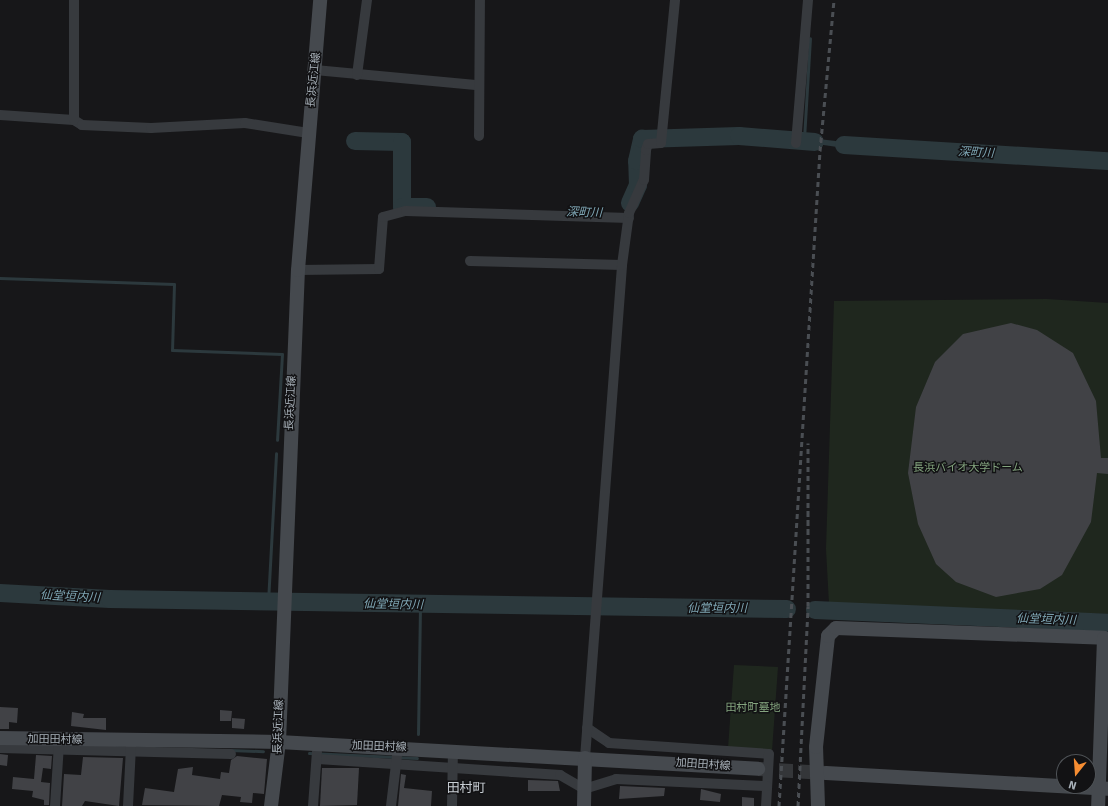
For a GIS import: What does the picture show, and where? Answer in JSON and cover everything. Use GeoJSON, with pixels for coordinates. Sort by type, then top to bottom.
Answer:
{"type":"FeatureCollection","features":[{"type":"Feature","properties":{"kind":"main road","name":"長浜近江線"},"geometry":{"type":"LineString","coordinates":[[271,806],[279,742],[282,612],[298,270],[320,0]]}},
{"type":"Feature","properties":{"kind":"main road"},"geometry":{"type":"LineString","coordinates":[[818,806],[816,747],[828,636],[836,628],[1104,638],[1104,789],[1098,806]]}},
{"type":"Feature","properties":{"kind":"main road","name":"加田田村線"},"geometry":{"type":"LineString","coordinates":[[0,738],[59,746],[131,747],[279,742],[317,753],[397,755],[453,751],[758,769]]}},
{"type":"Feature","properties":{"kind":"main road"},"geometry":{"type":"LineString","coordinates":[[584,758],[584,806]]}},
{"type":"Feature","properties":{"kind":"main road"},"geometry":{"type":"LineString","coordinates":[[826,773],[1104,789]]}},
{"type":"Feature","properties":{"kind":"street"},"geometry":{"type":"LineString","coordinates":[[74,0],[74,120]]}},
{"type":"Feature","properties":{"kind":"street"},"geometry":{"type":"LineString","coordinates":[[357,75],[367,0]]}},
{"type":"Feature","properties":{"kind":"street"},"geometry":{"type":"LineString","coordinates":[[480,0],[478,85],[480,136]]}},
{"type":"Feature","properties":{"kind":"street"},"geometry":{"type":"LineString","coordinates":[[584,758],[594,602],[622,265],[629,218],[644,180],[646,150],[648,144],[661,144],[675,0]]}},
{"type":"Feature","properties":{"kind":"street"},"geometry":{"type":"LineString","coordinates":[[796,143],[808,0]]}},
{"type":"Feature","properties":{"kind":"street"},"geometry":{"type":"LineString","coordinates":[[315,70],[478,85]]}},
{"type":"Feature","properties":{"kind":"street"},"geometry":{"type":"LineString","coordinates":[[0,116],[74,120],[82,125],[152,128],[245,123],[308,133]]}},
{"type":"Feature","properties":{"kind":"street"},"geometry":{"type":"LineString","coordinates":[[298,270],[379,269],[383,218],[406,211],[629,218]]}},
{"type":"Feature","properties":{"kind":"street"},"geometry":{"type":"LineString","coordinates":[[470,261],[622,265]]}},
{"type":"Feature","properties":{"kind":"street"},"geometry":{"type":"LineString","coordinates":[[587,728],[609,742],[769,754],[766,806]]}},
{"type":"Feature","properties":{"kind":"street"},"geometry":{"type":"LineString","coordinates":[[0,748],[59,746],[55,806]]}},
{"type":"Feature","properties":{"kind":"street"},"geometry":{"type":"LineString","coordinates":[[128,806],[131,747],[231,754]]}},
{"type":"Feature","properties":{"kind":"street"},"geometry":{"type":"LineString","coordinates":[[452,806],[453,751]]}},
{"type":"Feature","properties":{"kind":"street"},"geometry":{"type":"LineString","coordinates":[[312,806],[317,753]]}},
{"type":"Feature","properties":{"kind":"street"},"geometry":{"type":"LineString","coordinates":[[391,806],[397,755],[453,770],[560,775],[584,789],[616,779],[767,786]]}},
{"type":"Feature","properties":{"kind":"green space","name":"長浜バイオ大学ドーム"},"geometry":{"type":"Polygon","coordinates":[[[1047,299],[1108,303],[1108,614],[829,604],[826,549],[834,301],[1047,299]]]}},
{"type":"Feature","properties":{"kind":"green space","name":"田村町墓地"},"geometry":{"type":"Polygon","coordinates":[[[734,665],[778,667],[772,751],[728,748],[734,665]]]}},
{"type":"Feature","properties":{"kind":"shaded area"},"geometry":{"type":"Polygon","coordinates":[[[802,137],[844,142],[844,148],[803,142],[802,137]]]}},
{"type":"Feature","properties":{"kind":"building","name":"長浜バイオ大学ドーム"},"geometry":{"type":"Polygon","coordinates":[[[1011,323],[1037,330],[1073,353],[1096,401],[1101,458],[1108,458],[1108,474],[1097,473],[1091,522],[1062,575],[1040,589],[996,597],[956,582],[936,564],[918,524],[908,473],[916,407],[935,362],[963,334],[1011,323]]]}},
{"type":"Feature","properties":{"kind":"building"},"geometry":{"type":"Polygon","coordinates":[[[0,707],[18,708],[17,723],[9,722],[9,729],[0,729],[0,707]]]}},
{"type":"Feature","properties":{"kind":"building"},"geometry":{"type":"Polygon","coordinates":[[[220,710],[232,711],[231,721],[220,721],[220,710]]]}},
{"type":"Feature","properties":{"kind":"building"},"geometry":{"type":"Polygon","coordinates":[[[72,712],[84,714],[83,718],[106,718],[106,730],[71,726],[72,712]]]}},
{"type":"Feature","properties":{"kind":"building"},"geometry":{"type":"Polygon","coordinates":[[[232,718],[245,719],[244,729],[232,728],[232,718]]]}},
{"type":"Feature","properties":{"kind":"building"},"geometry":{"type":"Polygon","coordinates":[[[0,754],[8,755],[7,766],[0,765],[0,754]]]}},
{"type":"Feature","properties":{"kind":"building"},"geometry":{"type":"Polygon","coordinates":[[[36,755],[52,756],[51,769],[43,768],[41,782],[50,783],[49,805],[44,805],[44,800],[32,797],[33,791],[12,789],[13,777],[34,779],[36,755]]]}},
{"type":"Feature","properties":{"kind":"building"},"geometry":{"type":"Polygon","coordinates":[[[237,756],[267,759],[264,794],[253,793],[252,803],[240,802],[241,797],[222,795],[219,806],[142,805],[145,788],[174,792],[178,769],[193,767],[192,775],[220,779],[221,772],[229,773],[231,760],[237,756]]]}},
{"type":"Feature","properties":{"kind":"building"},"geometry":{"type":"Polygon","coordinates":[[[83,757],[123,758],[119,806],[85,801],[82,806],[62,806],[64,774],[81,775],[83,757]]]}},
{"type":"Feature","properties":{"kind":"building"},"geometry":{"type":"Polygon","coordinates":[[[322,768],[359,768],[357,805],[320,806],[322,768]]]}},
{"type":"Feature","properties":{"kind":"building"},"geometry":{"type":"Polygon","coordinates":[[[401,774],[406,775],[404,788],[432,791],[431,806],[398,806],[401,774]]]}},
{"type":"Feature","properties":{"kind":"building"},"geometry":{"type":"Polygon","coordinates":[[[528,780],[558,781],[560,791],[528,791],[528,780]]]}},
{"type":"Feature","properties":{"kind":"building"},"geometry":{"type":"Polygon","coordinates":[[[620,786],[665,788],[664,796],[619,799],[620,786]]]}},
{"type":"Feature","properties":{"kind":"building"},"geometry":{"type":"Polygon","coordinates":[[[701,789],[721,794],[720,802],[700,800],[701,789]]]}},
{"type":"Feature","properties":{"kind":"building"},"geometry":{"type":"Polygon","coordinates":[[[742,797],[754,798],[754,806],[742,806],[742,797]]]}},
{"type":"Feature","properties":{"kind":"waterway"},"geometry":{"type":"LineString","coordinates":[[804,139],[810,38]]}},
{"type":"Feature","properties":{"kind":"waterway","name":"深町川"},"geometry":{"type":"LineString","coordinates":[[630,203],[638,185],[637,161],[642,139],[739,136],[815,142]]}},
{"type":"Feature","properties":{"kind":"waterway","name":"深町川"},"geometry":{"type":"LineString","coordinates":[[355,141],[402,142],[402,207],[427,207]]}},
{"type":"Feature","properties":{"kind":"waterway","name":"深町川"},"geometry":{"type":"LineString","coordinates":[[844,145],[1108,161]]}},
{"type":"Feature","properties":{"kind":"waterway"},"geometry":{"type":"LineString","coordinates":[[0,278],[174,284],[172,350],[282,354],[277,440]]}},
{"type":"Feature","properties":{"kind":"waterway"},"geometry":{"type":"LineString","coordinates":[[268,602],[276,453]]}},
{"type":"Feature","properties":{"kind":"waterway","name":"仙堂垣内川"},"geometry":{"type":"LineString","coordinates":[[0,593],[110,599],[787,609]]}},
{"type":"Feature","properties":{"kind":"waterway"},"geometry":{"type":"LineString","coordinates":[[418,734],[420,605]]}},
{"type":"Feature","properties":{"kind":"waterway","name":"仙堂垣内川"},"geometry":{"type":"LineString","coordinates":[[815,610],[1108,623]]}},
{"type":"Feature","properties":{"kind":"waterway"},"geometry":{"type":"LineString","coordinates":[[230,750],[263,751]]}},
{"type":"Feature","properties":{"kind":"waterway"},"geometry":{"type":"LineString","coordinates":[[309,753],[417,758]]}},
{"type":"Feature","properties":{"kind":"tunnel"},"geometry":{"type":"LineString","coordinates":[[758,769],[826,773]]}},
{"type":"Feature","properties":{"kind":"railway"},"geometry":{"type":"LineString","coordinates":[[779,806],[820,151],[834,0]]}},
{"type":"Feature","properties":{"kind":"railway"},"geometry":{"type":"LineString","coordinates":[[798,806],[808,606],[808,443]]}},
{"type":"Feature","properties":{"kind":"district","name":"田村町"},"geometry":{"type":"Point","coordinates":[466,788]}}]}
